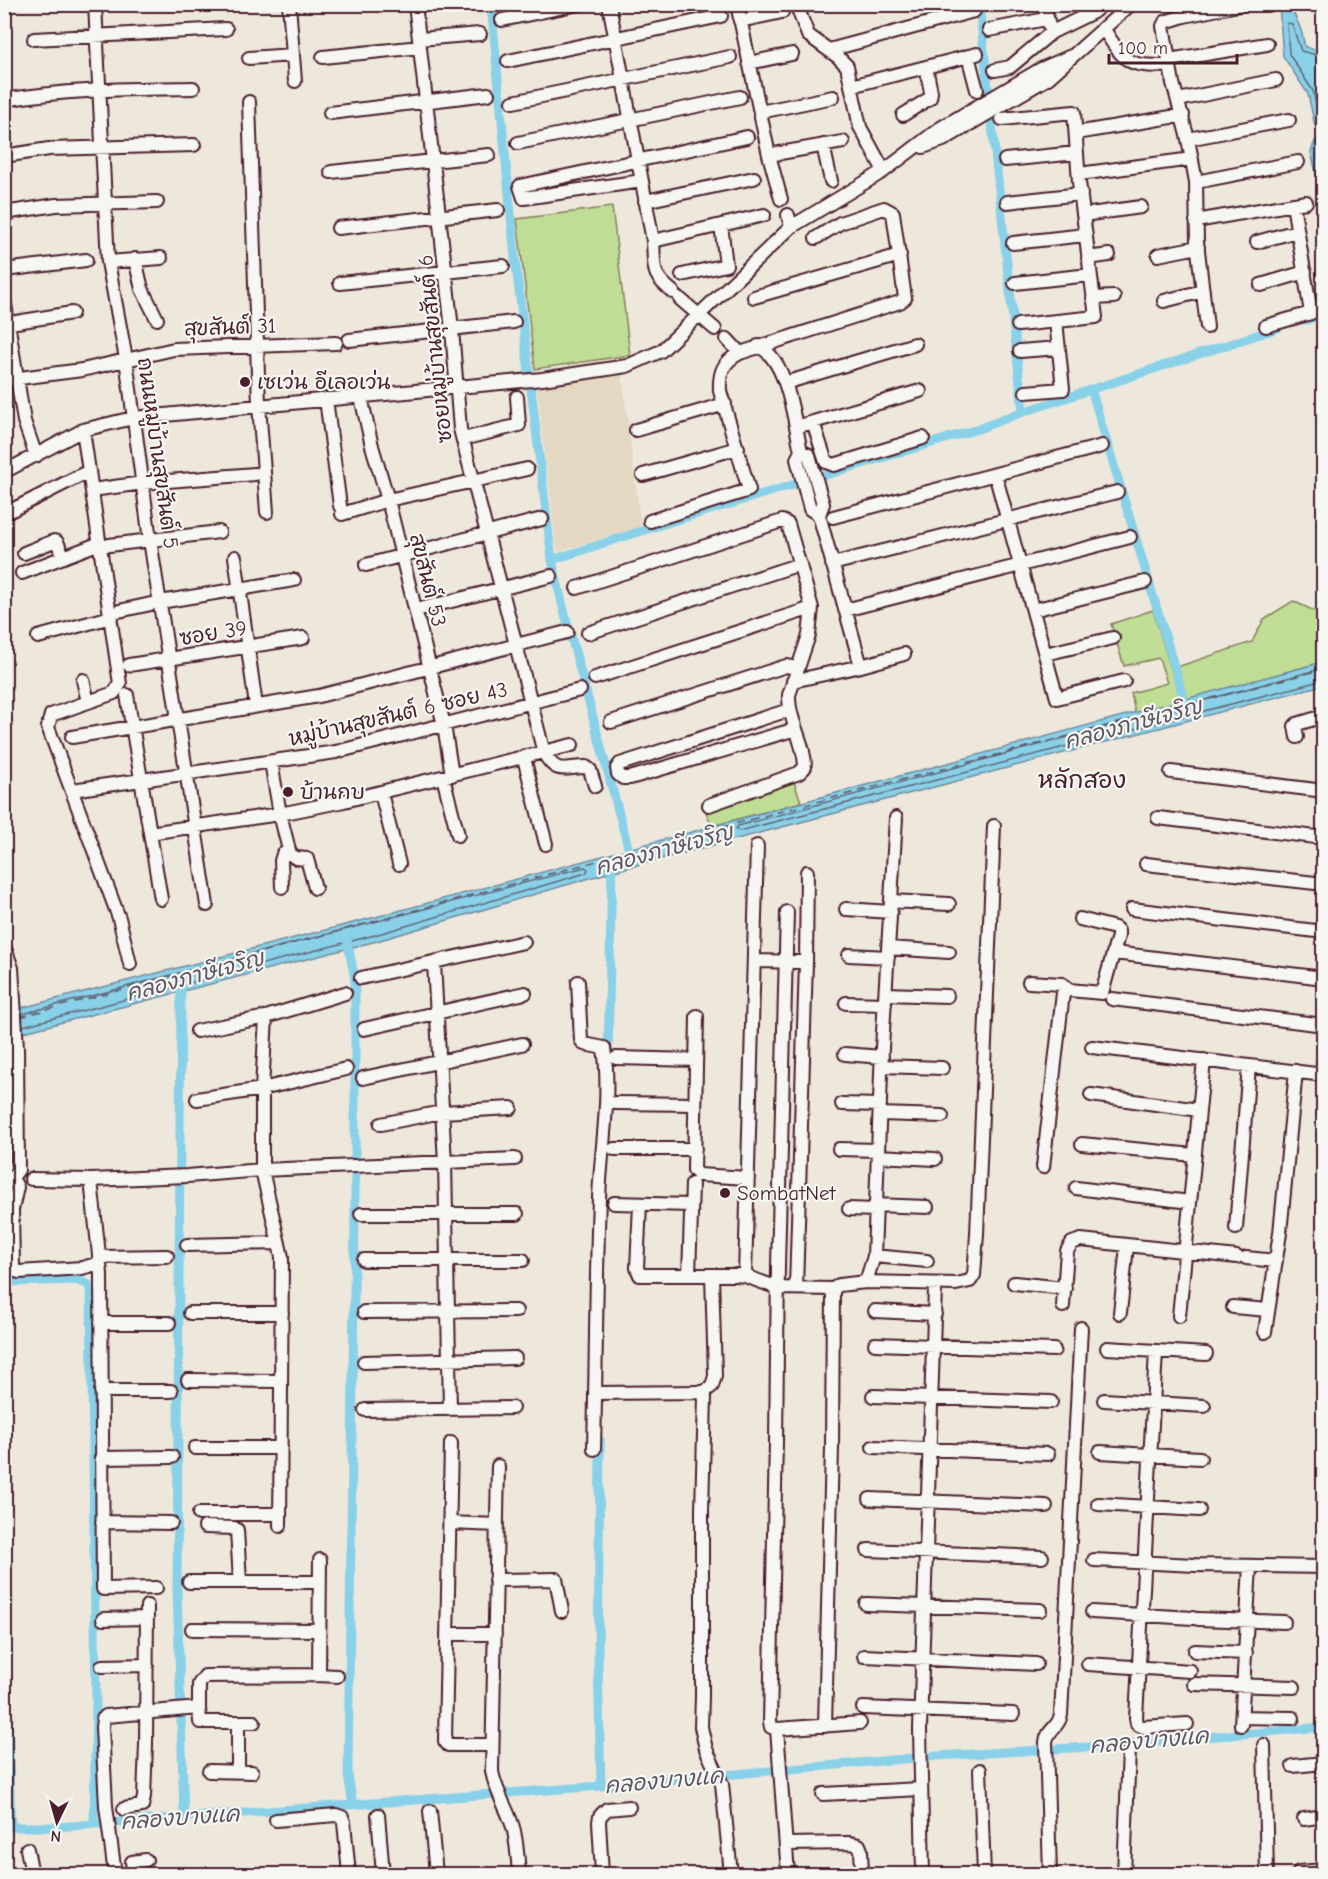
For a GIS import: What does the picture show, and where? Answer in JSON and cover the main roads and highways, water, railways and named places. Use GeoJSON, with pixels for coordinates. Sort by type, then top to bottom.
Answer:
{"type":"FeatureCollection","features":[{"type":"Feature","properties":{"kind":"water"},"geometry":{"type":"Polygon","coordinates":[[[1279,5],[1290,5],[1301,30],[1305,47],[1322,52],[1323,130],[1315,126],[1308,94],[1283,56],[1279,5]]]}},
{"type":"Feature","properties":{"kind":"water"},"geometry":{"type":"Polygon","coordinates":[[[1324,139],[1323,200],[1311,152],[1315,141],[1324,139]]]}},
{"type":"Feature","properties":{"kind":"water","name":"คลองภาษีเจริญ"},"geometry":{"type":"Polygon","coordinates":[[[1323,662],[1323,685],[607,873],[377,941],[5,1037],[5,1012],[372,918],[1323,662]]]}},
{"type":"Feature","properties":{"kind":"waterway","name":"คลองภาษีเจริญ"},"geometry":{"type":"LineString","coordinates":[[491,4],[515,258],[552,560],[631,858]]}},
{"type":"Feature","properties":{"kind":"waterway"},"geometry":{"type":"LineString","coordinates":[[979,4],[1023,412]]}},
{"type":"Feature","properties":{"kind":"waterway"},"geometry":{"type":"LineString","coordinates":[[1306,320],[1324,314]]}},
{"type":"Feature","properties":{"kind":"waterway"},"geometry":{"type":"LineString","coordinates":[[552,560],[978,429],[1278,328]]}},
{"type":"Feature","properties":{"kind":"waterway","name":"คลองภาษีเจริญ"},"geometry":{"type":"LineString","coordinates":[[1091,389],[1187,709]]}},
{"type":"Feature","properties":{"kind":"waterway","name":"คลองภาษีเจริญ"},"geometry":{"type":"LineString","coordinates":[[608,1055],[612,865]]}},
{"type":"Feature","properties":{"kind":"waterway"},"geometry":{"type":"LineString","coordinates":[[347,939],[355,980],[355,1215],[348,1775],[353,1805]]}},
{"type":"Feature","properties":{"kind":"waterway","name":"คลองภาษีเจริญ"},"geometry":{"type":"LineString","coordinates":[[181,980],[177,1588],[184,1817]]}},
{"type":"Feature","properties":{"kind":"waterway"},"geometry":{"type":"LineString","coordinates":[[9,1282],[75,1280],[88,1284],[91,1292],[96,1705],[94,1824]]}},
{"type":"Feature","properties":{"kind":"waterway"},"geometry":{"type":"LineString","coordinates":[[600,1440],[598,1662],[601,1786]]}},
{"type":"Feature","properties":{"kind":"waterway"},"geometry":{"type":"LineString","coordinates":[[4,1592],[11,1827]]}},
{"type":"Feature","properties":{"kind":"waterway","name":"คลองบางแค"},"geometry":{"type":"LineString","coordinates":[[4,1827],[56,1827],[601,1786],[937,1756],[1089,1747],[1324,1727]]}},
{"type":"Feature","properties":{"kind":"place","name":"เซเว่น อีเลอเว่น"},"geometry":{"type":"Point","coordinates":[245,382]}},
{"type":"Feature","properties":{"kind":"place","name":"บ้านกบ"},"geometry":{"type":"Point","coordinates":[288,792]}},
{"type":"Feature","properties":{"kind":"place","name":"SombatNet"},"geometry":{"type":"Point","coordinates":[725,1193]}},
{"type":"Feature","properties":{"kind":"district","name":"หลักสอง"},"geometry":{"type":"Point","coordinates":[1082,780]}}]}
